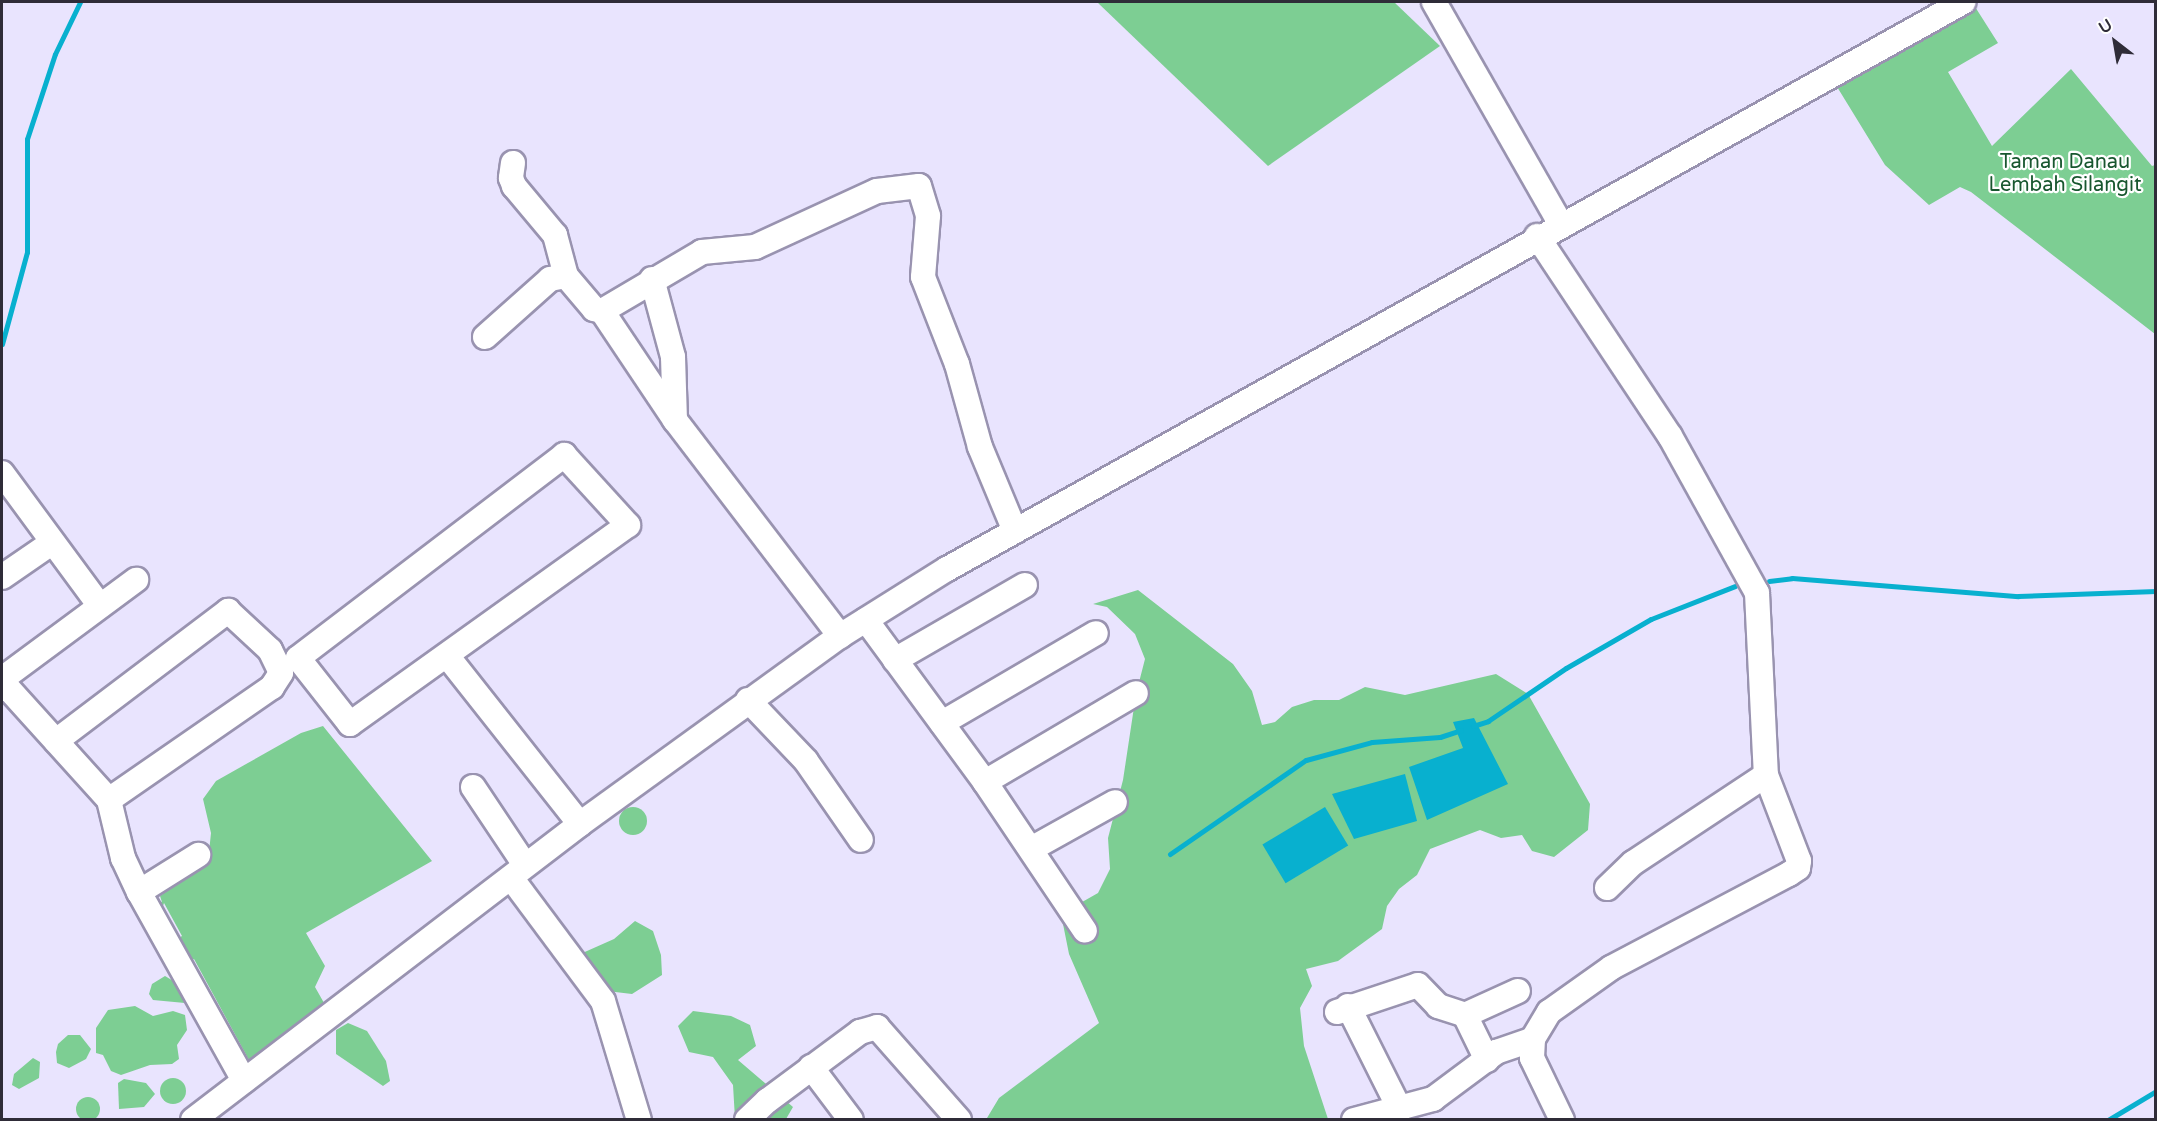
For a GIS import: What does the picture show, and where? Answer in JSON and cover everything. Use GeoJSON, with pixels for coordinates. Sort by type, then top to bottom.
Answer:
{"type":"FeatureCollection","features":[{"type":"Feature","properties":{"kind":"street"},"geometry":{"type":"LineString","coordinates":[[1434,2],[1560,223]]}},
{"type":"Feature","properties":{"kind":"street"},"geometry":{"type":"LineString","coordinates":[[193,1119],[580,824],[748,700],[840,636],[1015,531],[1560,223],[1962,2]]}},
{"type":"Feature","properties":{"kind":"street"},"geometry":{"type":"LineString","coordinates":[[513,163],[511,178],[514,186],[555,235],[566,276],[594,309],[602,311],[675,420],[840,636]]}},
{"type":"Feature","properties":{"kind":"street"},"geometry":{"type":"LineString","coordinates":[[602,311],[652,279],[702,252],[755,247],[877,191],[920,186],[928,216],[923,277],[957,364],[980,447],[1015,531]]}},
{"type":"Feature","properties":{"kind":"street"},"geometry":{"type":"LineString","coordinates":[[1537,236],[1670,436],[1757,593],[1766,774],[1797,856],[1798,868],[1611,968],[1549,1012],[1533,1039],[1532,1058],[1562,1119]]}},
{"type":"Feature","properties":{"kind":"street"},"geometry":{"type":"LineString","coordinates":[[485,337],[550,279],[566,276]]}},
{"type":"Feature","properties":{"kind":"street"},"geometry":{"type":"LineString","coordinates":[[652,279],[673,357],[675,420]]}},
{"type":"Feature","properties":{"kind":"street"},"geometry":{"type":"LineString","coordinates":[[564,455],[628,525],[448,657],[350,724],[298,658],[564,455]]}},
{"type":"Feature","properties":{"kind":"street"},"geometry":{"type":"LineString","coordinates":[[2,473],[50,544],[100,606]]}},
{"type":"Feature","properties":{"kind":"street"},"geometry":{"type":"LineString","coordinates":[[2,577],[50,544]]}},
{"type":"Feature","properties":{"kind":"street"},"geometry":{"type":"LineString","coordinates":[[2,680],[136,580]]}},
{"type":"Feature","properties":{"kind":"street"},"geometry":{"type":"LineString","coordinates":[[895,660],[1025,585]]}},
{"type":"Feature","properties":{"kind":"street"},"geometry":{"type":"LineString","coordinates":[[56,741],[228,611],[270,650],[281,673],[272,687],[109,800]]}},
{"type":"Feature","properties":{"kind":"street"},"geometry":{"type":"LineString","coordinates":[[866,620],[985,782],[1085,931]]}},
{"type":"Feature","properties":{"kind":"street"},"geometry":{"type":"LineString","coordinates":[[942,723],[1096,633]]}},
{"type":"Feature","properties":{"kind":"street"},"geometry":{"type":"LineString","coordinates":[[448,657],[580,824]]}},
{"type":"Feature","properties":{"kind":"street"},"geometry":{"type":"LineString","coordinates":[[2,689],[7,687],[109,800],[123,858],[244,1081]]}},
{"type":"Feature","properties":{"kind":"street"},"geometry":{"type":"LineString","coordinates":[[985,782],[1137,693]]}},
{"type":"Feature","properties":{"kind":"street"},"geometry":{"type":"LineString","coordinates":[[748,700],[806,761],[861,840]]}},
{"type":"Feature","properties":{"kind":"street"},"geometry":{"type":"LineString","coordinates":[[1607,888],[1633,863],[1766,774]]}},
{"type":"Feature","properties":{"kind":"street"},"geometry":{"type":"LineString","coordinates":[[473,787],[519,872],[603,1001],[639,1119]]}},
{"type":"Feature","properties":{"kind":"street"},"geometry":{"type":"LineString","coordinates":[[1031,849],[1115,802]]}},
{"type":"Feature","properties":{"kind":"street"},"geometry":{"type":"LineString","coordinates":[[140,892],[198,855]]}},
{"type":"Feature","properties":{"kind":"street"},"geometry":{"type":"LineString","coordinates":[[1400,1110],[1342,1009],[1418,985],[1438,1006],[1465,1015],[1518,991]]}},
{"type":"Feature","properties":{"kind":"street"},"geometry":{"type":"LineString","coordinates":[[1465,1015],[1487,1060]]}},
{"type":"Feature","properties":{"kind":"street"},"geometry":{"type":"LineString","coordinates":[[747,1119],[811,1067],[860,1032],[877,1027],[959,1119]]}},
{"type":"Feature","properties":{"kind":"street"},"geometry":{"type":"LineString","coordinates":[[1354,1119],[1400,1110],[1433,1099],[1496,1052],[1533,1039]]}},
{"type":"Feature","properties":{"kind":"street"},"geometry":{"type":"LineString","coordinates":[[811,1067],[851,1119]]}},
{"type":"Feature","properties":{"kind":"green space"},"geometry":{"type":"Polygon","coordinates":[[[1097,2],[1394,2],[1440,46],[1268,166],[1097,2]]]}},
{"type":"Feature","properties":{"kind":"green space","name":"Taman Danau Lembah Silangit"},"geometry":{"type":"Polygon","coordinates":[[[1972,2],[1998,43],[1948,72],[1992,146],[2071,69],[2152,166],[2155,165],[2155,334],[1971,192],[1960,187],[1929,205],[1885,165],[1831,77],[1972,2]]]}},
{"type":"Feature","properties":{"kind":"green space"},"geometry":{"type":"Polygon","coordinates":[[[1138,590],[1233,664],[1252,691],[1262,725],[1275,722],[1292,707],[1314,700],[1339,700],[1365,687],[1405,695],[1496,674],[1528,694],[1590,804],[1588,830],[1554,857],[1532,851],[1522,835],[1501,838],[1480,830],[1430,849],[1417,875],[1399,889],[1387,906],[1382,929],[1338,961],[1306,969],[1312,986],[1300,1008],[1304,1046],[1328,1119],[987,1118],[999,1098],[1099,1023],[1069,954],[1061,914],[1098,893],[1110,869],[1108,838],[1123,780],[1136,694],[1145,659],[1135,634],[1107,607],[1093,604],[1138,590]]]}},
{"type":"Feature","properties":{"kind":"green space"},"geometry":{"type":"Polygon","coordinates":[[[323,726],[432,861],[306,933],[325,966],[315,987],[328,1010],[250,1062],[194,959],[188,962],[176,940],[182,936],[164,903],[161,912],[153,917],[137,917],[135,901],[147,896],[162,902],[160,896],[201,867],[209,852],[211,833],[203,799],[216,781],[301,733],[323,726]]]}},
{"type":"Feature","properties":{"kind":"green space"},"geometry":{"type":"Polygon","coordinates":[[[633,807],[643,811],[647,821],[643,831],[633,835],[623,831],[619,821],[623,811],[633,807]]]}},
{"type":"Feature","properties":{"kind":"green space"},"geometry":{"type":"Polygon","coordinates":[[[635,921],[653,931],[661,955],[662,975],[632,994],[607,991],[578,955],[614,939],[635,921]]]}},
{"type":"Feature","properties":{"kind":"green space"},"geometry":{"type":"Polygon","coordinates":[[[165,976],[180,985],[185,1003],[153,1000],[149,994],[152,984],[165,976]]]}},
{"type":"Feature","properties":{"kind":"green space"},"geometry":{"type":"Polygon","coordinates":[[[135,1006],[153,1016],[173,1011],[185,1015],[187,1030],[177,1045],[179,1059],[172,1064],[150,1065],[121,1075],[111,1071],[103,1055],[96,1053],[96,1028],[108,1010],[135,1006]]]}},
{"type":"Feature","properties":{"kind":"green space"},"geometry":{"type":"Polygon","coordinates":[[[693,1011],[731,1016],[750,1025],[756,1046],[738,1060],[793,1107],[786,1119],[735,1119],[733,1085],[713,1057],[689,1052],[678,1026],[693,1011]]]}},
{"type":"Feature","properties":{"kind":"green space"},"geometry":{"type":"Polygon","coordinates":[[[348,1023],[367,1031],[386,1061],[390,1081],[383,1086],[336,1054],[336,1030],[348,1023]]]}},
{"type":"Feature","properties":{"kind":"green space"},"geometry":{"type":"Polygon","coordinates":[[[68,1035],[80,1035],[91,1049],[86,1059],[69,1068],[57,1063],[56,1052],[58,1044],[68,1035]]]}},
{"type":"Feature","properties":{"kind":"green space"},"geometry":{"type":"Polygon","coordinates":[[[33,1058],[40,1062],[39,1078],[19,1089],[12,1085],[14,1074],[33,1058]]]}},
{"type":"Feature","properties":{"kind":"green space"},"geometry":{"type":"Polygon","coordinates":[[[173,1078],[182,1082],[186,1091],[182,1100],[173,1104],[164,1100],[160,1091],[164,1082],[173,1078]]]}},
{"type":"Feature","properties":{"kind":"green space"},"geometry":{"type":"Polygon","coordinates":[[[124,1079],[146,1083],[155,1094],[144,1107],[119,1109],[118,1083],[124,1079]]]}},
{"type":"Feature","properties":{"kind":"green space"},"geometry":{"type":"Polygon","coordinates":[[[88,1097],[97,1100],[100,1109],[97,1118],[88,1121],[79,1118],[76,1109],[79,1100],[88,1097]]]}},
{"type":"Feature","properties":{"kind":"water"},"geometry":{"type":"Polygon","coordinates":[[[1474,718],[1508,784],[1427,820],[1409,767],[1463,748],[1453,722],[1474,718]]]}},
{"type":"Feature","properties":{"kind":"water"},"geometry":{"type":"Polygon","coordinates":[[[1405,774],[1417,821],[1354,839],[1332,794],[1405,774]]]}},
{"type":"Feature","properties":{"kind":"water"},"geometry":{"type":"Polygon","coordinates":[[[1325,807],[1348,846],[1286,883],[1262,845],[1325,807]]]}},
{"type":"Feature","properties":{"kind":"waterway"},"geometry":{"type":"LineString","coordinates":[[2,344],[27,252],[27,139],[55,54],[80,2]]}},
{"type":"Feature","properties":{"kind":"waterway"},"geometry":{"type":"LineString","coordinates":[[1769,581],[1792,578],[2018,596],[2156,591]]}},
{"type":"Feature","properties":{"kind":"waterway"},"geometry":{"type":"LineString","coordinates":[[1473,726],[1488,721],[1566,668],[1651,619],[1735,586]]}},
{"type":"Feature","properties":{"kind":"waterway"},"geometry":{"type":"LineString","coordinates":[[1170,854],[1306,760],[1372,742],[1440,737],[1461,730]]}},
{"type":"Feature","properties":{"kind":"waterway"},"geometry":{"type":"LineString","coordinates":[[2108,1120],[2156,1091]]}}]}
